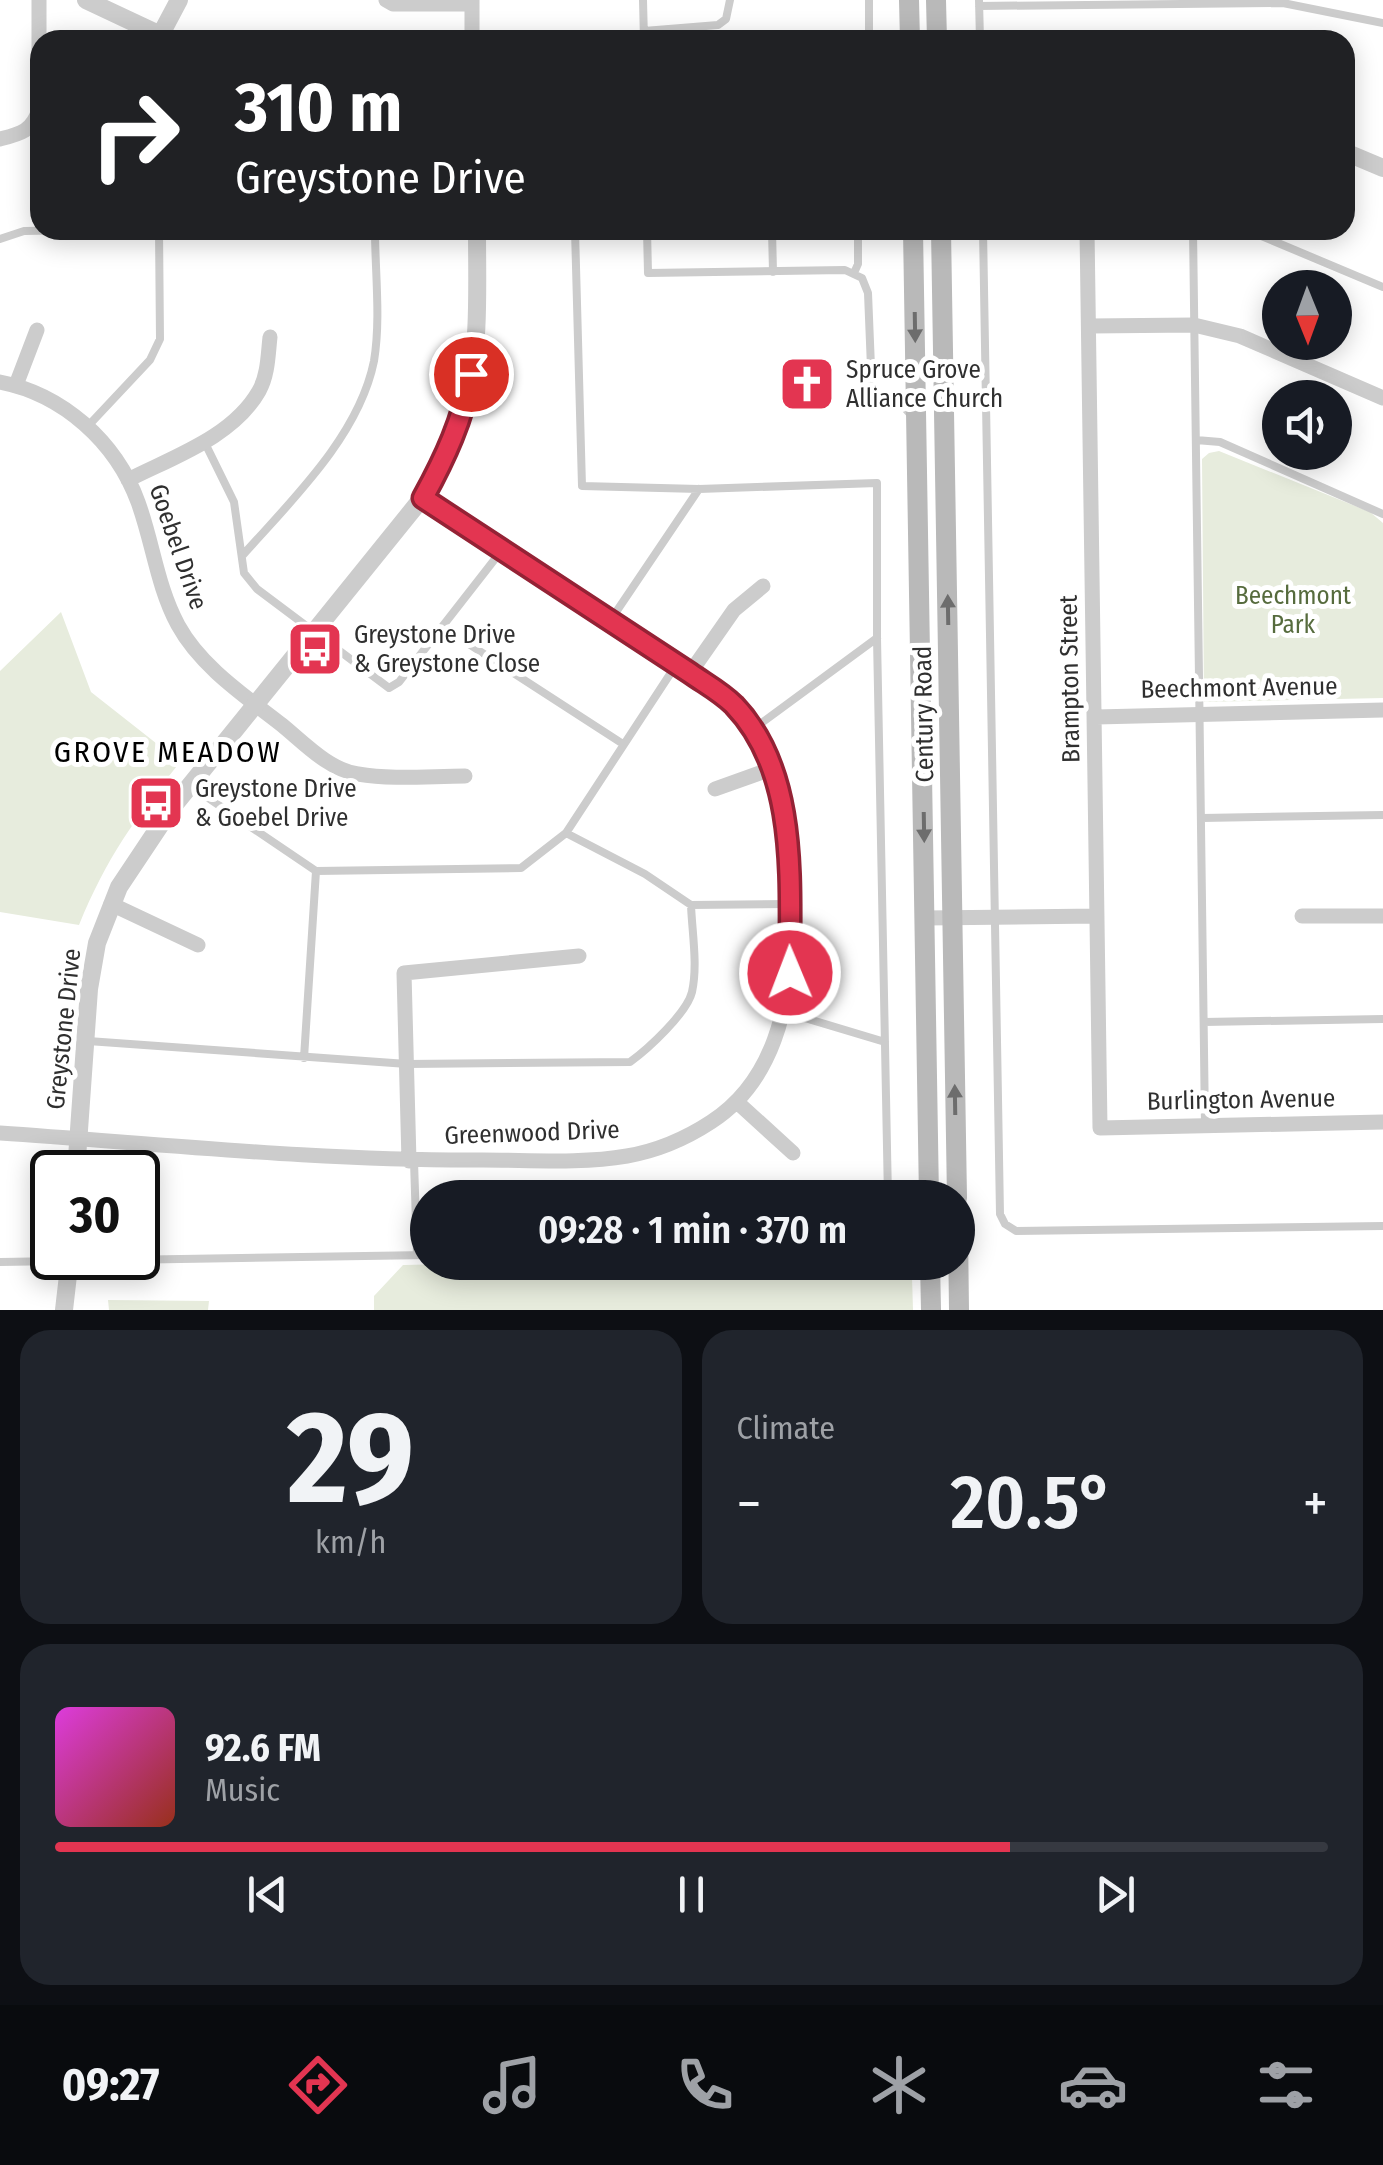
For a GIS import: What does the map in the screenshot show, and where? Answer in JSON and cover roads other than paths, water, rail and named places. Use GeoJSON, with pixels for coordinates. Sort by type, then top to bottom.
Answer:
{"type":"FeatureCollection","features":[{"type":"Feature","properties":{"kind":"main road"},"geometry":{"type":"LineString","coordinates":[[909,0],[910,30]]}},
{"type":"Feature","properties":{"kind":"main road"},"geometry":{"type":"LineString","coordinates":[[936,0],[937,30]]}},
{"type":"Feature","properties":{"kind":"main road","name":"Century Road"},"geometry":{"type":"LineString","coordinates":[[913,240],[929,1180]]}},
{"type":"Feature","properties":{"kind":"main road","name":"Century Road"},"geometry":{"type":"LineString","coordinates":[[941,240],[957,1180]]}},
{"type":"Feature","properties":{"kind":"main road"},"geometry":{"type":"LineString","coordinates":[[930,1280],[931,1310]]}},
{"type":"Feature","properties":{"kind":"main road"},"geometry":{"type":"LineString","coordinates":[[959,1280],[959,1310]]}},
{"type":"Feature","properties":{"kind":"street"},"geometry":{"type":"LineString","coordinates":[[39,0],[39,30]]}},
{"type":"Feature","properties":{"kind":"street"},"geometry":{"type":"LineString","coordinates":[[86,0],[151,30]]}},
{"type":"Feature","properties":{"kind":"street"},"geometry":{"type":"LineString","coordinates":[[168,30],[179,0]]}},
{"type":"Feature","properties":{"kind":"street"},"geometry":{"type":"LineString","coordinates":[[386,0],[393,4],[472,2],[472,30]]}},
{"type":"Feature","properties":{"kind":"street"},"geometry":{"type":"LineString","coordinates":[[0,139],[24,133],[30,126]]}},
{"type":"Feature","properties":{"kind":"street"},"geometry":{"type":"LineString","coordinates":[[1355,156],[1383,168]]}},
{"type":"Feature","properties":{"kind":"street","name":"Greystone Drive"},"geometry":{"type":"LineString","coordinates":[[77,1150],[85,1041],[98,943],[111,904],[136,857],[190,785],[423,498],[448,452],[466,400],[476,348],[476,240]]}},
{"type":"Feature","properties":{"kind":"street","name":"Brampton Street"},"geometry":{"type":"LineString","coordinates":[[1087,240],[1100,1128]]}},
{"type":"Feature","properties":{"kind":"street"},"geometry":{"type":"LineString","coordinates":[[1090,326],[1194,325],[1240,336],[1383,398]]}},
{"type":"Feature","properties":{"kind":"street"},"geometry":{"type":"LineString","coordinates":[[8,384],[36,330]]}},
{"type":"Feature","properties":{"kind":"street"},"geometry":{"type":"LineString","coordinates":[[128,480],[232,423],[259,391],[270,337]]}},
{"type":"Feature","properties":{"kind":"street","name":"Goebel Drive"},"geometry":{"type":"LineString","coordinates":[[8,384],[44,396],[88,426],[119,462],[138,502],[162,586],[180,628],[204,660],[256,705],[341,769],[358,774],[465,776]]}},
{"type":"Feature","properties":{"kind":"street","name":"Greenwood Drive"},"geometry":{"type":"LineString","coordinates":[[0,1133],[412,1161],[624,1156],[653,1150],[691,1134],[737,1102],[767,1057],[785,1012],[790,973],[790,904],[786,822],[771,770],[752,730],[730,701],[423,498]]}},
{"type":"Feature","properties":{"kind":"street"},"geometry":{"type":"LineString","coordinates":[[683,668],[734,610],[763,586]]}},
{"type":"Feature","properties":{"kind":"street","name":"Beechmont Avenue"},"geometry":{"type":"LineString","coordinates":[[1096,717],[1383,710]]}},
{"type":"Feature","properties":{"kind":"street"},"geometry":{"type":"LineString","coordinates":[[715,789],[771,770]]}},
{"type":"Feature","properties":{"kind":"street"},"geometry":{"type":"LineString","coordinates":[[111,904],[198,945]]}},
{"type":"Feature","properties":{"kind":"street"},"geometry":{"type":"LineString","coordinates":[[925,918],[1097,916]]}},
{"type":"Feature","properties":{"kind":"street"},"geometry":{"type":"LineString","coordinates":[[1302,916],[1383,916]]}},
{"type":"Feature","properties":{"kind":"street"},"geometry":{"type":"LineString","coordinates":[[412,1161],[404,973],[579,956]]}},
{"type":"Feature","properties":{"kind":"street"},"geometry":{"type":"LineString","coordinates":[[737,1102],[792,1153]]}},
{"type":"Feature","properties":{"kind":"street","name":"Burlington Avenue"},"geometry":{"type":"LineString","coordinates":[[1100,1128],[1383,1122]]}},
{"type":"Feature","properties":{"kind":"street"},"geometry":{"type":"LineString","coordinates":[[64,1310],[68,1280]]}},
{"type":"Feature","properties":{"kind":"lane"},"geometry":{"type":"LineString","coordinates":[[643,0],[644,30]]}},
{"type":"Feature","properties":{"kind":"lane"},"geometry":{"type":"LineString","coordinates":[[681,30],[718,25],[726,20],[730,0]]}},
{"type":"Feature","properties":{"kind":"lane"},"geometry":{"type":"LineString","coordinates":[[869,0],[869,30]]}},
{"type":"Feature","properties":{"kind":"lane"},"geometry":{"type":"LineString","coordinates":[[980,30],[979,3],[1283,3],[1383,23]]}},
{"type":"Feature","properties":{"kind":"lane"},"geometry":{"type":"LineString","coordinates":[[0,239],[30,231]]}},
{"type":"Feature","properties":{"kind":"lane"},"geometry":{"type":"LineString","coordinates":[[88,426],[150,360],[160,339],[160,240]]}},
{"type":"Feature","properties":{"kind":"lane"},"geometry":{"type":"LineString","coordinates":[[242,556],[322,466],[363,393],[374,362],[374,240]]}},
{"type":"Feature","properties":{"kind":"lane"},"geometry":{"type":"LineString","coordinates":[[575,240],[582,486],[699,489],[877,482],[888,1180]]}},
{"type":"Feature","properties":{"kind":"lane"},"geometry":{"type":"LineString","coordinates":[[647,240],[648,274],[845,270],[862,278],[868,293],[872,392],[902,405],[917,424]]}},
{"type":"Feature","properties":{"kind":"lane"},"geometry":{"type":"LineString","coordinates":[[772,240],[772,272]]}},
{"type":"Feature","properties":{"kind":"lane"},"geometry":{"type":"LineString","coordinates":[[854,273],[858,240]]}},
{"type":"Feature","properties":{"kind":"lane"},"geometry":{"type":"LineString","coordinates":[[983,240],[1000,1214],[1005,1224],[1016,1231],[1383,1226]]}},
{"type":"Feature","properties":{"kind":"lane"},"geometry":{"type":"LineString","coordinates":[[1193,240],[1205,1125]]}},
{"type":"Feature","properties":{"kind":"lane"},"geometry":{"type":"LineString","coordinates":[[1271,240],[1383,287]]}},
{"type":"Feature","properties":{"kind":"lane"},"geometry":{"type":"LineString","coordinates":[[1196,440],[1220,442],[1383,514]]}},
{"type":"Feature","properties":{"kind":"lane"},"geometry":{"type":"LineString","coordinates":[[204,441],[234,502],[244,573],[257,589],[390,688],[444,628],[502,550]]}},
{"type":"Feature","properties":{"kind":"lane"},"geometry":{"type":"LineString","coordinates":[[610,620],[699,489]]}},
{"type":"Feature","properties":{"kind":"lane"},"geometry":{"type":"LineString","coordinates":[[444,628],[623,744]]}},
{"type":"Feature","properties":{"kind":"lane"},"geometry":{"type":"LineString","coordinates":[[752,730],[877,638]]}},
{"type":"Feature","properties":{"kind":"lane"},"geometry":{"type":"LineString","coordinates":[[190,785],[316,871],[521,868],[566,833],[623,744],[683,668]]}},
{"type":"Feature","properties":{"kind":"lane"},"geometry":{"type":"LineString","coordinates":[[1202,818],[1383,815]]}},
{"type":"Feature","properties":{"kind":"lane"},"geometry":{"type":"LineString","coordinates":[[566,833],[645,874],[692,904],[790,904]]}},
{"type":"Feature","properties":{"kind":"lane"},"geometry":{"type":"LineString","coordinates":[[304,1058],[316,871]]}},
{"type":"Feature","properties":{"kind":"lane"},"geometry":{"type":"LineString","coordinates":[[85,1041],[407,1064],[630,1062],[691,997],[692,904]]}},
{"type":"Feature","properties":{"kind":"lane"},"geometry":{"type":"LineString","coordinates":[[785,1012],[885,1042]]}},
{"type":"Feature","properties":{"kind":"lane"},"geometry":{"type":"LineString","coordinates":[[1204,1022],[1383,1018]]}},
{"type":"Feature","properties":{"kind":"lane"},"geometry":{"type":"LineString","coordinates":[[412,1161],[413,1180]]}},
{"type":"Feature","properties":{"kind":"lane"},"geometry":{"type":"LineString","coordinates":[[160,1258],[410,1255]]}},
{"type":"Feature","properties":{"kind":"lane"},"geometry":{"type":"LineString","coordinates":[[0,1262],[30,1261]]}},
{"type":"Feature","properties":{"kind":"place","name":"Spruce Grove Alliance Church"},"geometry":{"type":"Point","coordinates":[807,384]}},
{"type":"Feature","properties":{"kind":"place","name":"Greystone Drive & Greystone Close"},"geometry":{"type":"Point","coordinates":[315,649]}},
{"type":"Feature","properties":{"kind":"place","name":"Greystone Drive & Goebel Drive"},"geometry":{"type":"Point","coordinates":[156,803]}},
{"type":"Feature","properties":{"kind":"district","name":"GROVE MEADOW"},"geometry":{"type":"Point","coordinates":[168,752]}},
{"type":"Feature","properties":{"kind":"park label","name":"Beechmont Park"},"geometry":{"type":"Point","coordinates":[1293,610]}}]}
